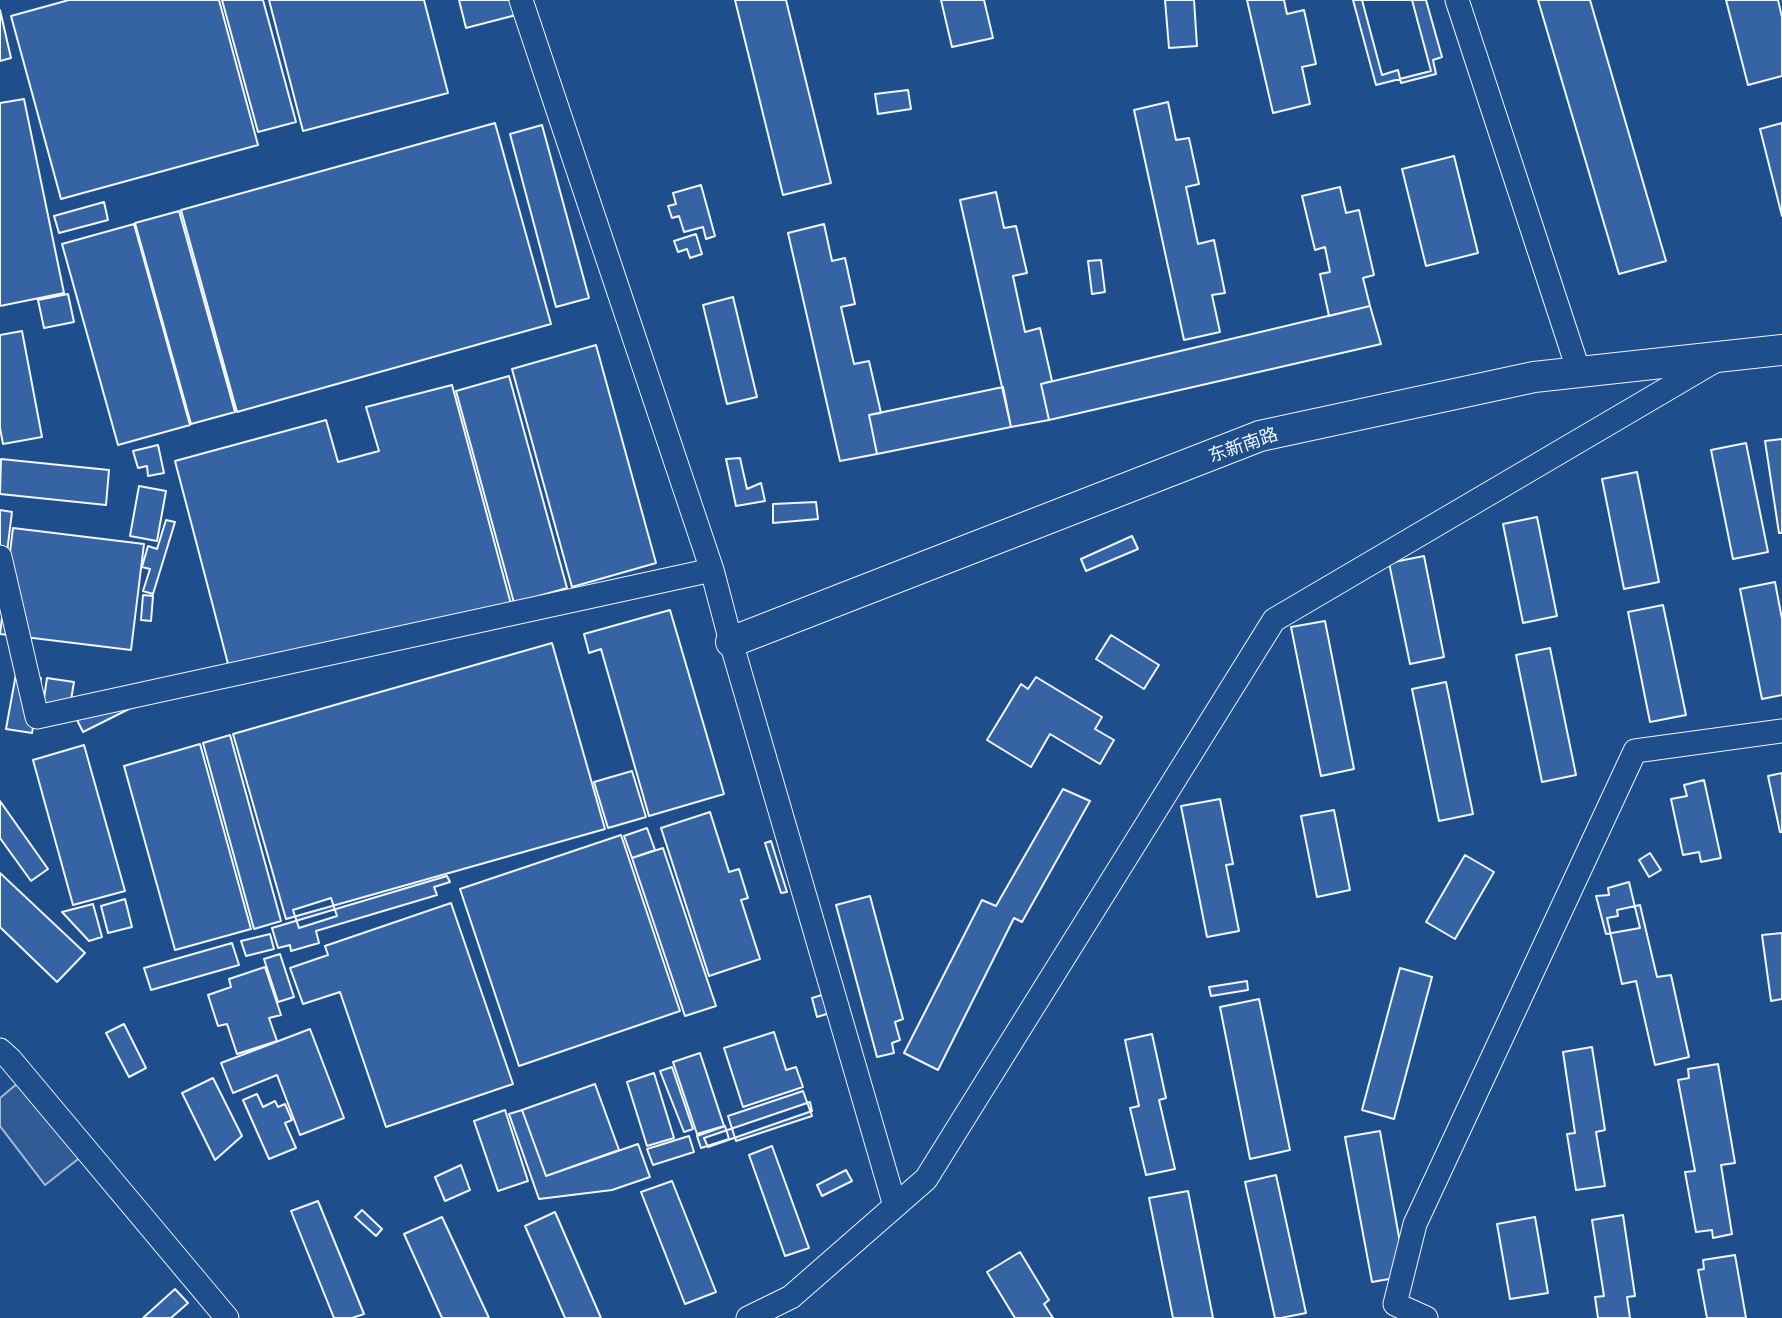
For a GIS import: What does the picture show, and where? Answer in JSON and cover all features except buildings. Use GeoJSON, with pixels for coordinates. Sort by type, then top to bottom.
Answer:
{"type":"FeatureCollection","features":[{"type":"Feature","properties":{"kind":"main road","name":"东新南路"},"geometry":{"type":"LineString","coordinates":[[731,642],[1261,436],[1534,377],[1782,350]]}},
{"type":"Feature","properties":{"kind":"street"},"geometry":{"type":"LineString","coordinates":[[521,0],[712,570],[895,1206]]}},
{"type":"Feature","properties":{"kind":"street"},"geometry":{"type":"LineString","coordinates":[[1457,0],[1579,372]]}},
{"type":"Feature","properties":{"kind":"street"},"geometry":{"type":"LineString","coordinates":[[748,1318],[790,1297],[926,1179],[1274,620],[1722,357]]}},
{"type":"Feature","properties":{"kind":"street"},"geometry":{"type":"LineString","coordinates":[[0,557],[37,717],[712,570]]}},
{"type":"Feature","properties":{"kind":"street"},"geometry":{"type":"LineString","coordinates":[[1426,1318],[1395,1304],[1415,1224],[1635,751],[1782,731]]}},
{"type":"Feature","properties":{"kind":"street"},"geometry":{"type":"LineString","coordinates":[[0,1051],[10,1059],[227,1318]]}},
{"type":"Feature","properties":{"kind":"shaded area"},"geometry":{"type":"Polygon","coordinates":[[[30,1073],[91,1149],[45,1185],[0,1126],[0,1098],[30,1073]]]}}]}
